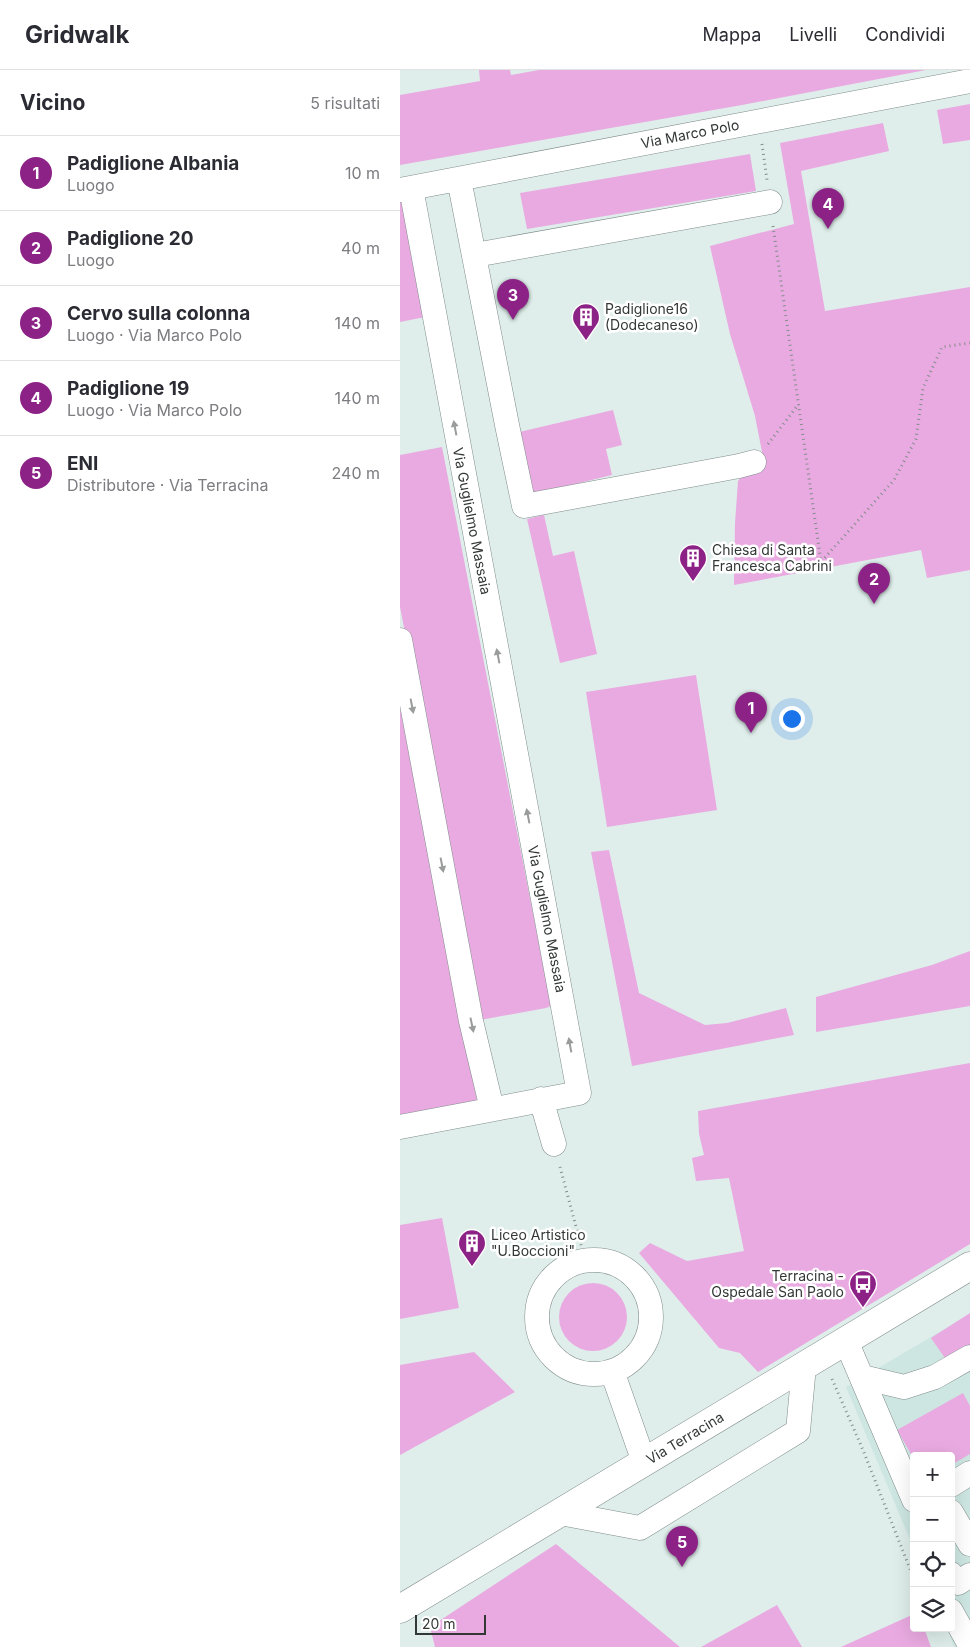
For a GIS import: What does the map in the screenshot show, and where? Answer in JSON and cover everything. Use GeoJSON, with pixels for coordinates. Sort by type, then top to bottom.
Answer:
{"type":"FeatureCollection","features":[{"type":"Feature","properties":{"kind":"main road","name":"Via Terracina"},"geometry":{"type":"LineString","coordinates":[[400,1609],[970,1266]]}},
{"type":"Feature","properties":{"kind":"street","name":"Via Marco Polo"},"geometry":{"type":"LineString","coordinates":[[405,189],[970,81]]}},
{"type":"Feature","properties":{"kind":"street"},"geometry":{"type":"LineString","coordinates":[[459,179],[524,506],[754,462]]}},
{"type":"Feature","properties":{"kind":"street","name":"Via Guglielmo Massaia"},"geometry":{"type":"LineString","coordinates":[[400,1127],[579,1092],[405,189]]}},
{"type":"Feature","properties":{"kind":"street"},"geometry":{"type":"LineString","coordinates":[[475,255],[770,202]]}},
{"type":"Feature","properties":{"kind":"street"},"geometry":{"type":"LineString","coordinates":[[400,640],[471,1021],[492,1109]]}},
{"type":"Feature","properties":{"kind":"street"},"geometry":{"type":"LineString","coordinates":[[541,1099],[554,1144]]}},
{"type":"Feature","properties":{"kind":"street"},"geometry":{"type":"LineString","coordinates":[[585,1260],[604,1260],[622,1267],[637,1279],[647,1294],[651,1312],[650,1331],[642,1348],[629,1362],[612,1371],[594,1374],[575,1370],[559,1361],[546,1347],[539,1330],[538,1312],[542,1293],[552,1278],[568,1266],[585,1260]]}},
{"type":"Feature","properties":{"kind":"street"},"geometry":{"type":"LineString","coordinates":[[846,1341],[913,1497]]}},
{"type":"Feature","properties":{"kind":"street"},"geometry":{"type":"LineString","coordinates":[[862,1377],[904,1387],[936,1377],[970,1357]]}},
{"type":"Feature","properties":{"kind":"street"},"geometry":{"type":"LineString","coordinates":[[560,1513],[640,1528],[798,1431],[813,1361]]}},
{"type":"Feature","properties":{"kind":"street"},"geometry":{"type":"LineString","coordinates":[[612,1371],[644,1462]]}},
{"type":"Feature","properties":{"kind":"street"},"geometry":{"type":"LineString","coordinates":[[955,1482],[970,1473]]}},
{"type":"Feature","properties":{"kind":"street"},"geometry":{"type":"LineString","coordinates":[[955,1519],[970,1544]]}},
{"type":"Feature","properties":{"kind":"street"},"geometry":{"type":"LineString","coordinates":[[955,1579],[958,1583],[970,1575]]}},
{"type":"Feature","properties":{"kind":"street"},"geometry":{"type":"LineString","coordinates":[[955,1618],[970,1645]]}},
{"type":"Feature","properties":{"kind":"path"},"geometry":{"type":"LineString","coordinates":[[758,121],[821,562],[894,480],[916,439],[923,388],[942,347],[970,343]]}},
{"type":"Feature","properties":{"kind":"path"},"geometry":{"type":"LineString","coordinates":[[754,462],[798,405]]}},
{"type":"Feature","properties":{"kind":"path"},"geometry":{"type":"LineString","coordinates":[[554,1144],[585,1260]]}},
{"type":"Feature","properties":{"kind":"path"},"geometry":{"type":"LineString","coordinates":[[813,1361],[863,1450],[910,1569]]}},
{"type":"Feature","properties":{"kind":"shaded area"},"geometry":{"type":"Polygon","coordinates":[[[479,70],[510,70],[511,75],[539,70],[926,70],[742,105],[400,165],[400,95],[480,81],[479,70]]]}},
{"type":"Feature","properties":{"kind":"shaded area"},"geometry":{"type":"Polygon","coordinates":[[[970,104],[970,140],[943,144],[937,110],[970,104]]]}},
{"type":"Feature","properties":{"kind":"shaded area"},"geometry":{"type":"Polygon","coordinates":[[[883,123],[889,151],[801,171],[825,311],[970,287],[970,570],[927,578],[921,550],[734,585],[738,481],[762,452],[755,416],[730,334],[710,246],[794,224],[780,143],[883,123]]]}},
{"type":"Feature","properties":{"kind":"shaded area"},"geometry":{"type":"Polygon","coordinates":[[[750,154],[756,191],[527,229],[520,193],[750,154]]]}},
{"type":"Feature","properties":{"kind":"shaded area"},"geometry":{"type":"Polygon","coordinates":[[[404,200],[425,317],[400,322],[400,201],[404,200]]]}},
{"type":"Feature","properties":{"kind":"shaded area"},"geometry":{"type":"Polygon","coordinates":[[[613,410],[622,445],[606,449],[612,475],[530,495],[515,433],[613,410]]]}},
{"type":"Feature","properties":{"kind":"shaded area"},"geometry":{"type":"Polygon","coordinates":[[[442,447],[551,1006],[480,1020],[400,607],[400,455],[442,447]]]}},
{"type":"Feature","properties":{"kind":"shaded area"},"geometry":{"type":"Polygon","coordinates":[[[544,515],[553,556],[574,551],[597,654],[560,663],[527,519],[544,515]]]}},
{"type":"Feature","properties":{"kind":"shaded area"},"geometry":{"type":"Polygon","coordinates":[[[696,675],[717,810],[607,827],[586,692],[696,675]]]}},
{"type":"Feature","properties":{"kind":"shaded area"},"geometry":{"type":"Polygon","coordinates":[[[400,708],[477,1101],[400,1115],[400,708]]]}},
{"type":"Feature","properties":{"kind":"shaded area"},"geometry":{"type":"Polygon","coordinates":[[[609,850],[639,993],[705,1025],[727,1023],[786,1008],[794,1035],[632,1066],[591,852],[609,850]]]}},
{"type":"Feature","properties":{"kind":"shaded area"},"geometry":{"type":"Polygon","coordinates":[[[970,951],[970,1006],[816,1032],[816,997],[932,965],[970,951]]]}},
{"type":"Feature","properties":{"kind":"shaded area"},"geometry":{"type":"Polygon","coordinates":[[[970,1063],[970,1244],[758,1372],[740,1353],[719,1348],[639,1253],[650,1243],[687,1261],[744,1251],[729,1178],[696,1181],[692,1158],[704,1155],[699,1134],[698,1111],[970,1063]]]}},
{"type":"Feature","properties":{"kind":"shaded area"},"geometry":{"type":"Polygon","coordinates":[[[442,1218],[459,1308],[400,1319],[400,1225],[442,1218]]]}},
{"type":"Feature","properties":{"kind":"shaded area"},"geometry":{"type":"Polygon","coordinates":[[[593,1283],[606,1286],[617,1293],[624,1304],[627,1317],[624,1330],[617,1341],[606,1348],[593,1351],[580,1348],[569,1341],[562,1330],[559,1317],[562,1304],[569,1293],[580,1286],[593,1283]]]}},
{"type":"Feature","properties":{"kind":"shaded area"},"geometry":{"type":"Polygon","coordinates":[[[970,1313],[970,1346],[947,1361],[931,1338],[970,1313]]]}},
{"type":"Feature","properties":{"kind":"shaded area"},"geometry":{"type":"Polygon","coordinates":[[[970,1314],[970,1647],[954,1647],[948,1632],[955,1632],[955,1452],[910,1452],[910,1539],[846,1387],[970,1314]]]}},
{"type":"Feature","properties":{"kind":"shaded area"},"geometry":{"type":"Polygon","coordinates":[[[474,1352],[515,1392],[400,1455],[400,1365],[474,1352]]]}},
{"type":"Feature","properties":{"kind":"shaded area"},"geometry":{"type":"Polygon","coordinates":[[[963,1393],[970,1406],[970,1454],[955,1463],[955,1452],[910,1452],[897,1430],[963,1393]]]}},
{"type":"Feature","properties":{"kind":"shaded area"},"geometry":{"type":"Polygon","coordinates":[[[556,1544],[680,1647],[435,1647],[430,1627],[556,1544]]]}},
{"type":"Feature","properties":{"kind":"shaded area"},"geometry":{"type":"Polygon","coordinates":[[[777,1605],[802,1647],[701,1647],[777,1605]]]}},
{"type":"Feature","properties":{"kind":"shaded area"},"geometry":{"type":"Polygon","coordinates":[[[910,1616],[910,1632],[925,1632],[931,1647],[841,1647],[910,1616]]]}},
{"type":"Feature","properties":{"kind":"place","name":"Padiglione 19"},"geometry":{"type":"Point","coordinates":[828,229]}},
{"type":"Feature","properties":{"kind":"place","name":"Cervo sulla colonna"},"geometry":{"type":"Point","coordinates":[513,320]}},
{"type":"Feature","properties":{"kind":"place","name":"Padiglione16 (Dodecaneso)"},"geometry":{"type":"Point","coordinates":[586,341]}},
{"type":"Feature","properties":{"kind":"place","name":"Chiesa di Santa Francesca Cabrini"},"geometry":{"type":"Point","coordinates":[693,582]}},
{"type":"Feature","properties":{"kind":"place","name":"Padiglione 20"},"geometry":{"type":"Point","coordinates":[874,604]}},
{"type":"Feature","properties":{"kind":"place","name":"Padiglione Albania"},"geometry":{"type":"Point","coordinates":[751,733]}},
{"type":"Feature","properties":{"kind":"place","name":"Liceo Artistico \"U.Boccioni\""},"geometry":{"type":"Point","coordinates":[472,1267]}},
{"type":"Feature","properties":{"kind":"place","name":"Terracina - Ospedale San Paolo"},"geometry":{"type":"Point","coordinates":[863,1308]}},
{"type":"Feature","properties":{"kind":"place","name":"ENI"},"geometry":{"type":"Point","coordinates":[682,1567]}}]}
